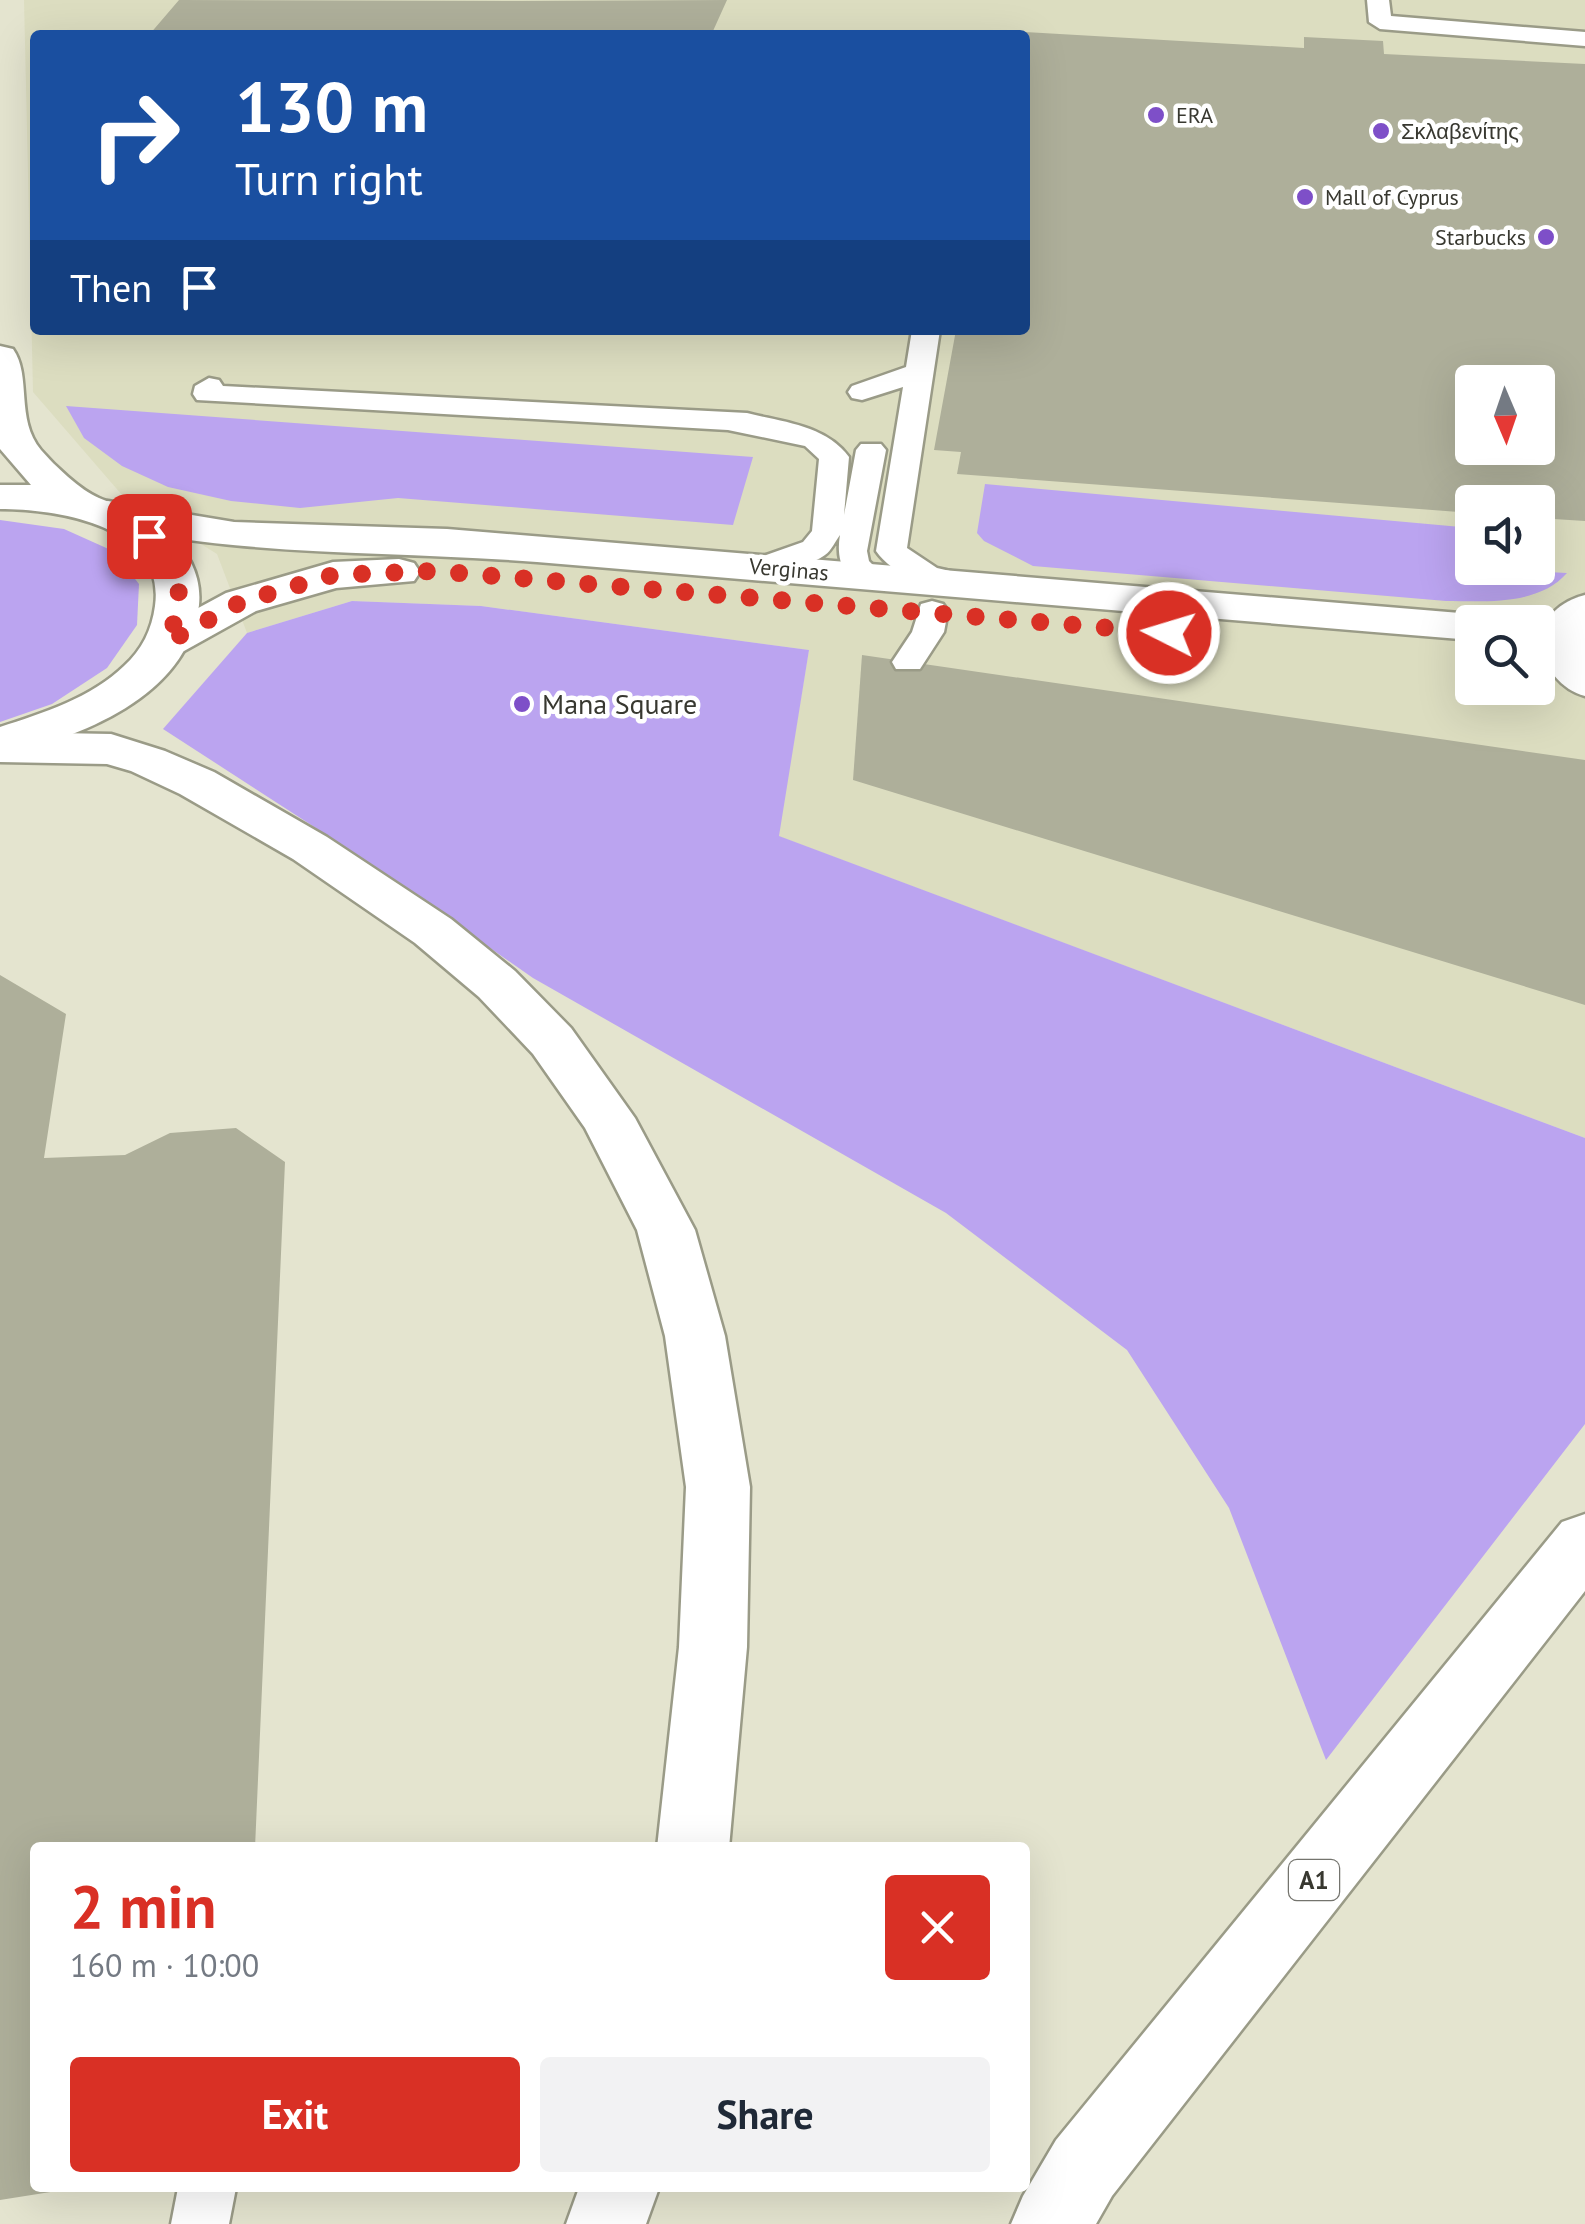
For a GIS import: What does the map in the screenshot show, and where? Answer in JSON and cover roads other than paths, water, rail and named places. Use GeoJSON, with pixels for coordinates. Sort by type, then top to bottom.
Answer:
{"type":"FeatureCollection","features":[{"type":"Feature","properties":{"kind":"main road"},"geometry":{"type":"LineString","coordinates":[[0,356],[3,406],[13,443],[37,470],[94,509],[149,536],[174,566],[181,603],[168,642],[133,682],[64,721],[0,745]]}},
{"type":"Feature","properties":{"kind":"main road"},"geometry":{"type":"LineString","coordinates":[[0,497],[94,509]]}},
{"type":"Feature","properties":{"kind":"main road","name":"Verginas"},"geometry":{"type":"LineString","coordinates":[[94,509],[168,529],[296,539],[447,542],[868,576],[949,598],[1455,660]]}},
{"type":"Feature","properties":{"kind":"main road","name":"Verginas"},"geometry":{"type":"LineString","coordinates":[[168,642],[241,602],[333,575],[435,571],[1455,625]]}},
{"type":"Feature","properties":{"kind":"main road"},"geometry":{"type":"LineString","coordinates":[[1563,619],[1560,643],[1567,665],[1585,683]]}},
{"type":"Feature","properties":{"kind":"main road"},"geometry":{"type":"LineString","coordinates":[[1555,676],[1585,683]]}},
{"type":"Feature","properties":{"kind":"main road"},"geometry":{"type":"LineString","coordinates":[[0,745],[111,750],[148,761],[197,782],[310,848],[432,931],[497,984],[552,1041],[606,1118],[666,1230],[695,1336],[718,1487],[714,1647],[695,1842]]}},
{"type":"Feature","properties":{"kind":"main road","name":"A1"},"geometry":{"type":"LineString","coordinates":[[1051,2224],[1084,2168],[1585,1542]]}},
{"type":"Feature","properties":{"kind":"main road"},"geometry":{"type":"LineString","coordinates":[[606,2224],[618,2192]]}},
{"type":"Feature","properties":{"kind":"lane"},"geometry":{"type":"LineString","coordinates":[[1378,0],[1380,22],[1585,40]]}},
{"type":"Feature","properties":{"kind":"lane"},"geometry":{"type":"LineString","coordinates":[[908,662],[949,598],[926,575],[891,552],[925,335]]}},
{"type":"Feature","properties":{"kind":"lane"},"geometry":{"type":"LineString","coordinates":[[862,392],[916,378]]}},
{"type":"Feature","properties":{"kind":"lane"},"geometry":{"type":"LineString","coordinates":[[209,386],[207,394],[747,422]]}},
{"type":"Feature","properties":{"kind":"lane"},"geometry":{"type":"LineString","coordinates":[[562,402],[747,422],[815,439],[834,457],[827,531],[814,549],[763,567]]}},
{"type":"Feature","properties":{"kind":"lane"},"geometry":{"type":"LineString","coordinates":[[868,576],[854,564],[852,551],[871,450]]}},
{"type":"Feature","properties":{"kind":"lane"},"geometry":{"type":"LineString","coordinates":[[200,2224],[206,2192]]}},
{"type":"Feature","properties":{"kind":"place","name":"ERA"},"geometry":{"type":"Point","coordinates":[1156,115]}},
{"type":"Feature","properties":{"kind":"place","name":"Σκλαβενίτης"},"geometry":{"type":"Point","coordinates":[1381,131]}},
{"type":"Feature","properties":{"kind":"place","name":"Mall of Cyprus"},"geometry":{"type":"Point","coordinates":[1305,197]}},
{"type":"Feature","properties":{"kind":"place","name":"Starbucks"},"geometry":{"type":"Point","coordinates":[1546,237]}},
{"type":"Feature","properties":{"kind":"place","name":"Mana Square"},"geometry":{"type":"Point","coordinates":[522,704]}}]}
